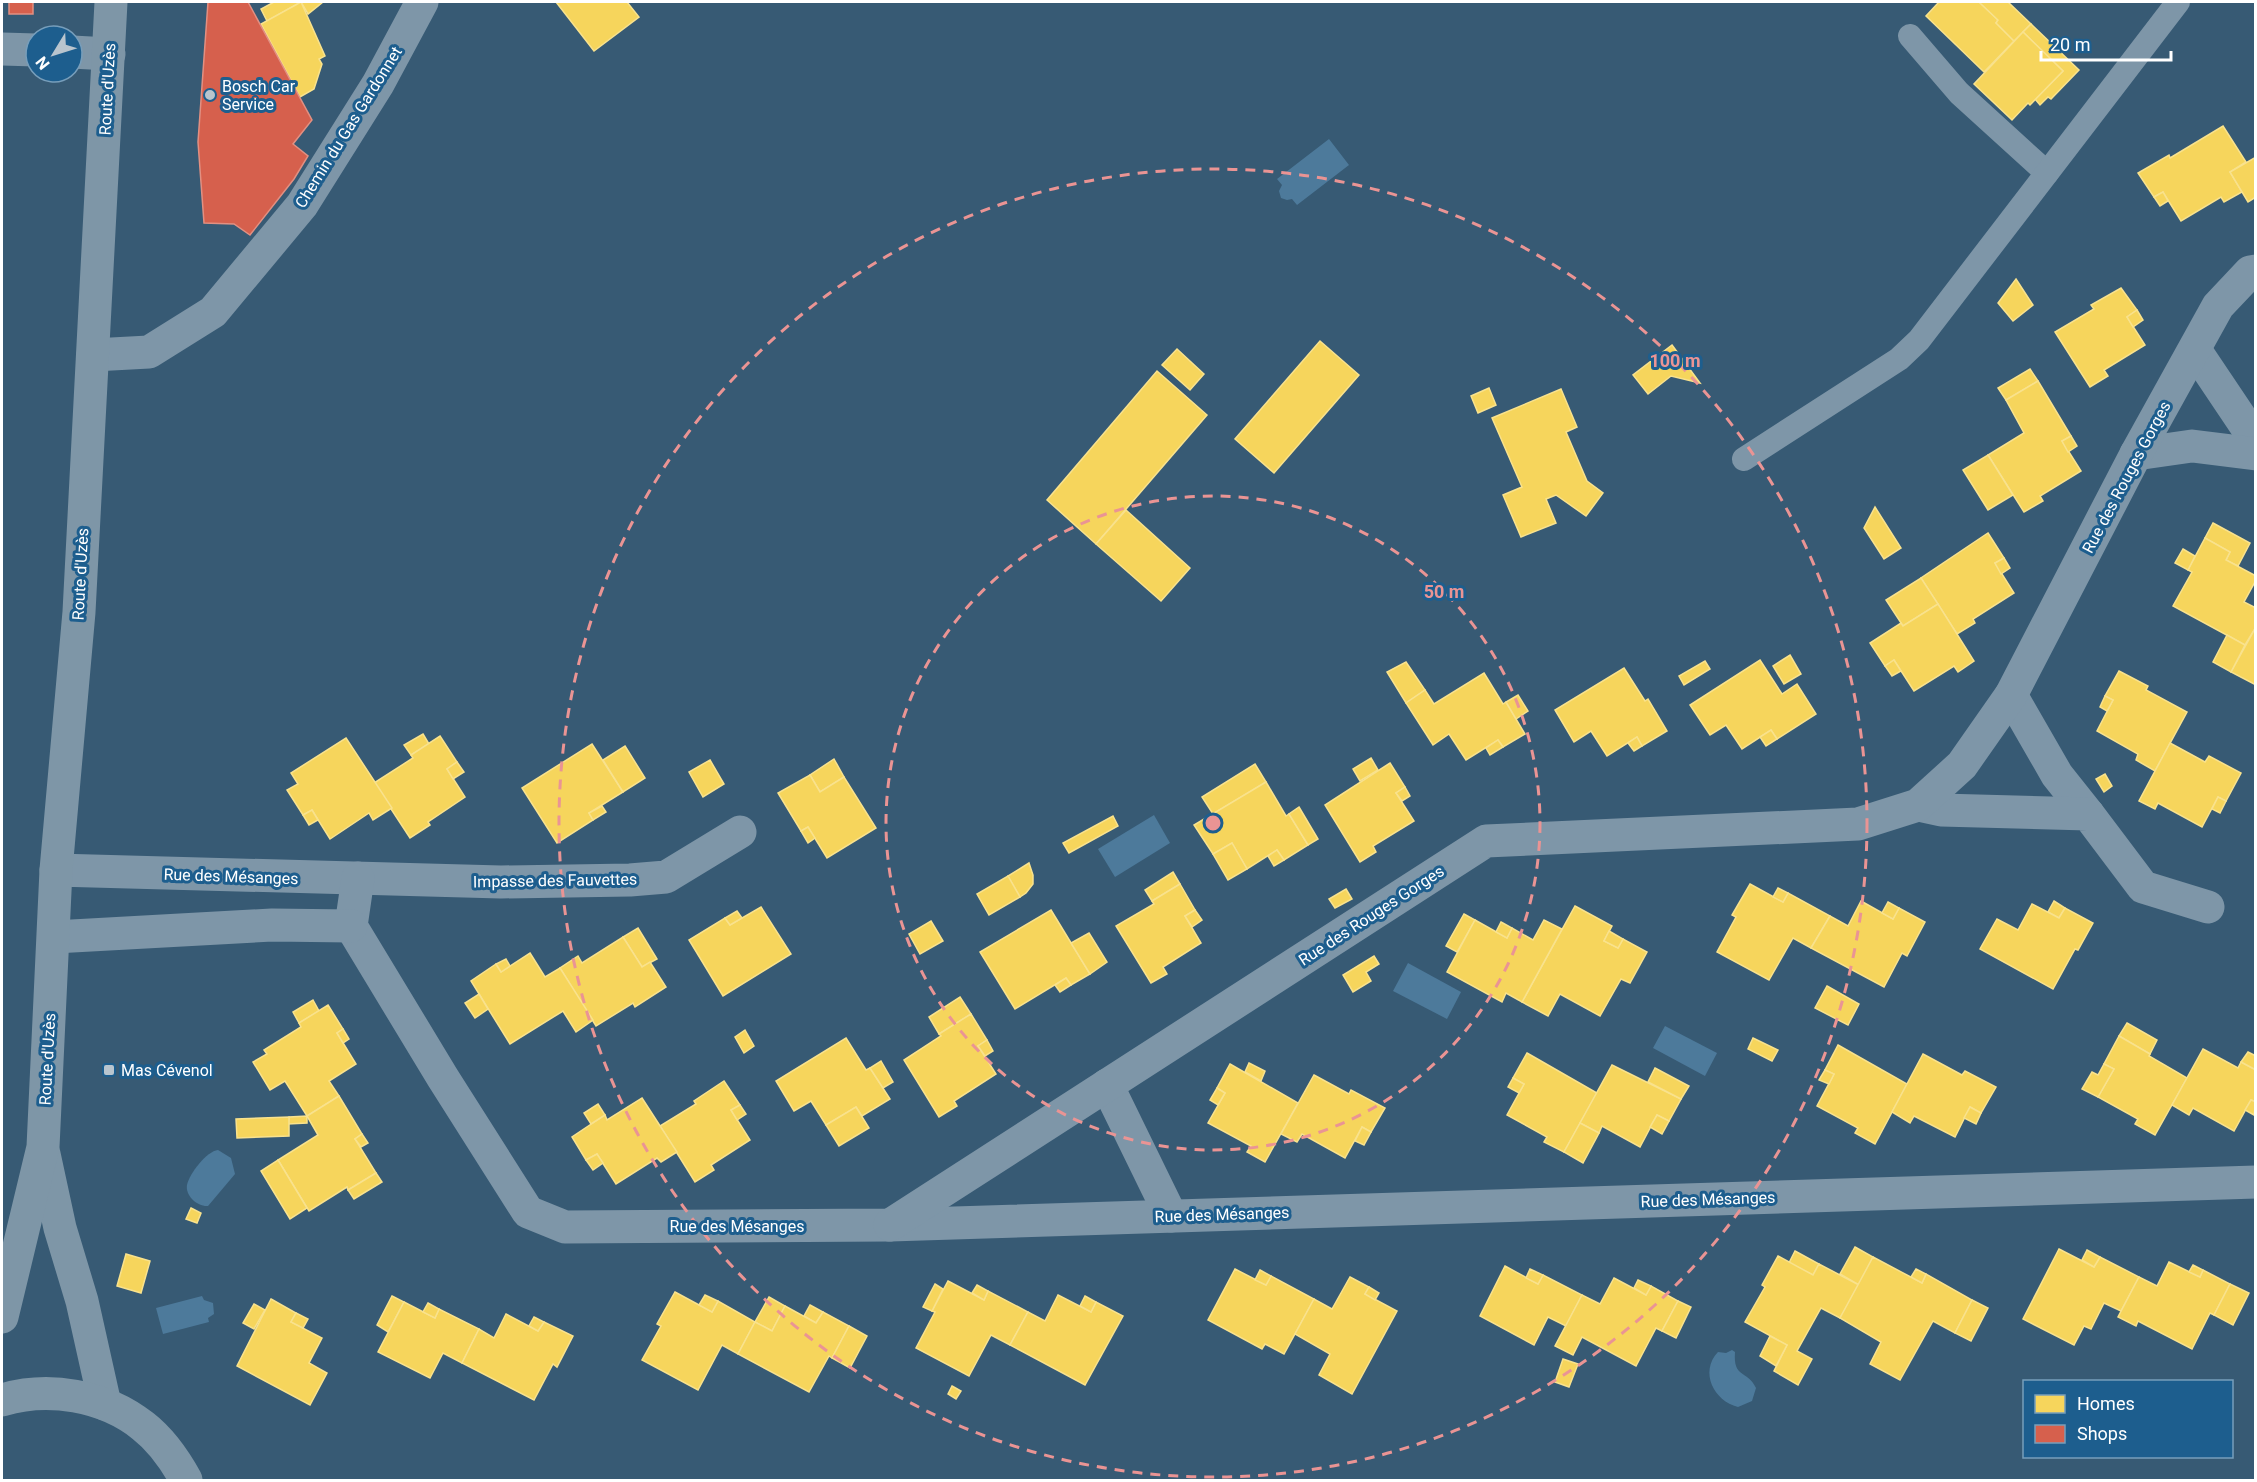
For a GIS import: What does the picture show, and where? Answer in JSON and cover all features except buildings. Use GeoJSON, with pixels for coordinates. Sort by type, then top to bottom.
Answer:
{"type":"FeatureCollection","features":[{"type":"Feature","properties":{"kind":"main road","name":"Route d'Uzès"},"geometry":{"type":"LineString","coordinates":[[2,1317],[43,1147],[56,870],[79,612],[111,2]]}},
{"type":"Feature","properties":{"kind":"main road","name":"Route d'Uzès"},"geometry":{"type":"LineString","coordinates":[[43,1147],[60,1228],[82,1301],[105,1404]]}},
{"type":"Feature","properties":{"kind":"main road"},"geometry":{"type":"LineString","coordinates":[[2,1400],[22,1394],[64,1394],[105,1404],[143,1426],[173,1457],[186,1480]]}},
{"type":"Feature","properties":{"kind":"street","name":"Chemin du Gas Gardonnet"},"geometry":{"type":"LineString","coordinates":[[93,356],[149,352],[213,312],[302,205],[378,84],[422,2]]}},
{"type":"Feature","properties":{"kind":"street"},"geometry":{"type":"LineString","coordinates":[[2,49],[24,50]]}},
{"type":"Feature","properties":{"kind":"street"},"geometry":{"type":"LineString","coordinates":[[84,53],[109,54]]}},
{"type":"Feature","properties":{"kind":"street","name":"Rue des Rouges Gorges"},"geometry":{"type":"LineString","coordinates":[[890,1225],[1486,841],[1858,824],[1918,806],[1962,765],[2011,695],[2136,454],[2218,306],[2250,272],[2256,271]]}},
{"type":"Feature","properties":{"kind":"street"},"geometry":{"type":"LineString","coordinates":[[2195,350],[2256,441]]}},
{"type":"Feature","properties":{"kind":"street"},"geometry":{"type":"LineString","coordinates":[[2136,454],[2192,446],[2256,454]]}},
{"type":"Feature","properties":{"kind":"street"},"geometry":{"type":"LineString","coordinates":[[2011,695],[2058,775],[2143,887],[2208,907]]}},
{"type":"Feature","properties":{"kind":"street","name":"Rue des Rouges Gorges"},"geometry":{"type":"LineString","coordinates":[[1918,806],[1941,810],[2088,814]]}},
{"type":"Feature","properties":{"kind":"street","name":"Impasse des Fauvettes"},"geometry":{"type":"LineString","coordinates":[[358,878],[501,882],[630,880],[666,877],[740,832]]}},
{"type":"Feature","properties":{"kind":"street","name":"Rue des Mésanges"},"geometry":{"type":"LineString","coordinates":[[56,870],[358,878]]}},
{"type":"Feature","properties":{"kind":"street"},"geometry":{"type":"LineString","coordinates":[[54,937],[272,925],[351,926],[358,878]]}},
{"type":"Feature","properties":{"kind":"street","name":"Rue des Mésanges"},"geometry":{"type":"LineString","coordinates":[[351,926],[528,1212],[565,1227],[890,1225],[2256,1182]]}},
{"type":"Feature","properties":{"kind":"street"},"geometry":{"type":"LineString","coordinates":[[1107,1085],[1171,1216]]}},
{"type":"Feature","properties":{"kind":"lane"},"geometry":{"type":"LineString","coordinates":[[1744,459],[1899,359],[1919,340],[2178,2]]}},
{"type":"Feature","properties":{"kind":"lane"},"geometry":{"type":"LineString","coordinates":[[1910,36],[1959,93],[2047,173]]}},
{"type":"Feature","properties":{"kind":"water"},"geometry":{"type":"Polygon","coordinates":[[[1329,139],[1349,165],[1297,205],[1292,199],[1281,198],[1279,191],[1282,185],[1277,179],[1329,139]]]}},
{"type":"Feature","properties":{"kind":"water"},"geometry":{"type":"Polygon","coordinates":[[[1154,815],[1170,843],[1115,877],[1098,849],[1154,815]]]}},
{"type":"Feature","properties":{"kind":"water"},"geometry":{"type":"Polygon","coordinates":[[[1408,963],[1461,992],[1447,1019],[1393,991],[1408,963]]]}},
{"type":"Feature","properties":{"kind":"water"},"geometry":{"type":"Polygon","coordinates":[[[1665,1026],[1717,1053],[1705,1076],[1653,1048],[1665,1026]]]}},
{"type":"Feature","properties":{"kind":"water"},"geometry":{"type":"Polygon","coordinates":[[[218,1150],[231,1158],[235,1174],[208,1206],[204,1206],[196,1203],[190,1197],[187,1185],[199,1164],[209,1154],[218,1150]]]}},
{"type":"Feature","properties":{"kind":"water"},"geometry":{"type":"Polygon","coordinates":[[[202,1296],[204,1300],[213,1303],[214,1314],[208,1318],[209,1322],[163,1334],[156,1308],[202,1296]]]}},
{"type":"Feature","properties":{"kind":"water"},"geometry":{"type":"Polygon","coordinates":[[[1732,1350],[1735,1352],[1738,1370],[1749,1378],[1756,1388],[1752,1401],[1738,1407],[1722,1399],[1712,1385],[1710,1377],[1712,1360],[1718,1352],[1726,1353],[1732,1350]]]}},
{"type":"Feature","properties":{"kind":"place","name":"Bosch Car Service"},"geometry":{"type":"Point","coordinates":[210,95]}},
{"type":"Feature","properties":{"kind":"place","name":"Mas Cévenol"},"geometry":{"type":"Point","coordinates":[109,1070]}}]}
